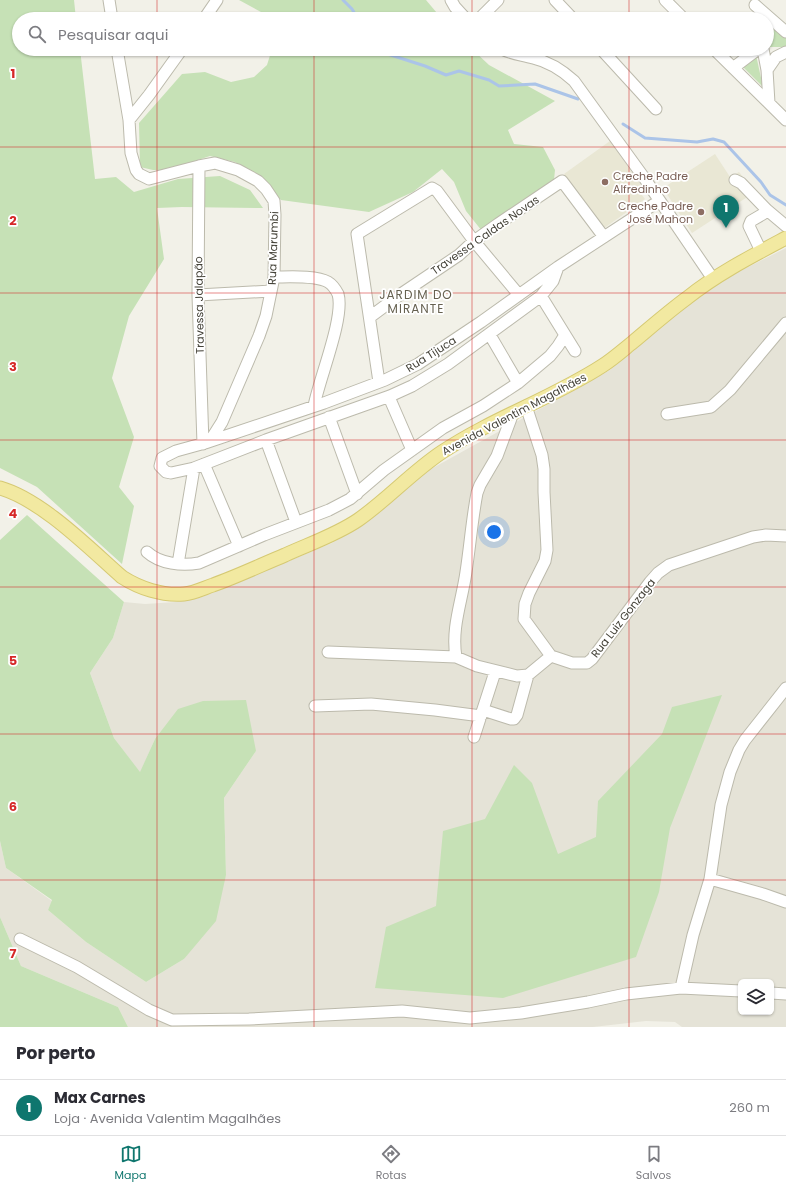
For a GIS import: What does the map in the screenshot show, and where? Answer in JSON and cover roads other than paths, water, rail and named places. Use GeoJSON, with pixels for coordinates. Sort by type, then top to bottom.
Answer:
{"type":"FeatureCollection","features":[{"type":"Feature","properties":{"kind":"main road","name":"Avenida Valentim Magalhães"},"geometry":{"type":"LineString","coordinates":[[0,488],[29,501],[50,516],[122,577],[130,582],[159,592],[172,594],[193,592],[229,579],[335,533],[356,521],[379,504],[416,472],[442,453],[459,442],[603,366],[687,297],[713,279],[786,238]]}},
{"type":"Feature","properties":{"kind":"street"},"geometry":{"type":"LineString","coordinates":[[109,0],[111,12]]}},
{"type":"Feature","properties":{"kind":"street"},"geometry":{"type":"LineString","coordinates":[[209,12],[217,0]]}},
{"type":"Feature","properties":{"kind":"street"},"geometry":{"type":"LineString","coordinates":[[451,0],[460,12]]}},
{"type":"Feature","properties":{"kind":"street"},"geometry":{"type":"LineString","coordinates":[[486,12],[498,0]]}},
{"type":"Feature","properties":{"kind":"street"},"geometry":{"type":"LineString","coordinates":[[555,0],[566,12]]}},
{"type":"Feature","properties":{"kind":"street"},"geometry":{"type":"LineString","coordinates":[[665,0],[677,12]]}},
{"type":"Feature","properties":{"kind":"street"},"geometry":{"type":"LineString","coordinates":[[754,3],[764,12]]}},
{"type":"Feature","properties":{"kind":"street"},"geometry":{"type":"LineString","coordinates":[[774,21],[786,32]]}},
{"type":"Feature","properties":{"kind":"street"},"geometry":{"type":"LineString","coordinates":[[767,70],[776,57],[786,52]]}},
{"type":"Feature","properties":{"kind":"street","name":"Rua Marumbi"},"geometry":{"type":"LineString","coordinates":[[118,56],[129,120],[131,153],[136,170],[139,174],[149,179],[215,163],[238,170],[258,181],[266,189],[274,201],[274,277],[266,316],[259,336],[222,422],[206,442]]}},
{"type":"Feature","properties":{"kind":"street"},"geometry":{"type":"LineString","coordinates":[[129,120],[150,95],[177,56]]}},
{"type":"Feature","properties":{"kind":"street"},"geometry":{"type":"LineString","coordinates":[[526,56],[551,64],[562,70],[574,81],[713,279]]}},
{"type":"Feature","properties":{"kind":"street"},"geometry":{"type":"LineString","coordinates":[[607,56],[656,109]]}},
{"type":"Feature","properties":{"kind":"street"},"geometry":{"type":"LineString","coordinates":[[721,56],[786,120]]}},
{"type":"Feature","properties":{"kind":"street"},"geometry":{"type":"LineString","coordinates":[[733,68],[749,56]]}},
{"type":"Feature","properties":{"kind":"street"},"geometry":{"type":"LineString","coordinates":[[764,56],[767,70],[769,103]]}},
{"type":"Feature","properties":{"kind":"street","name":"Travessa Jalapão"},"geometry":{"type":"LineString","coordinates":[[199,166],[198,295],[206,442]]}},
{"type":"Feature","properties":{"kind":"street"},"geometry":{"type":"LineString","coordinates":[[735,180],[741,183],[767,210],[786,226]]}},
{"type":"Feature","properties":{"kind":"street","name":"Travessa Caldas Novas"},"geometry":{"type":"LineString","coordinates":[[370,317],[400,294],[459,255],[474,241],[498,224],[562,182],[604,237]]}},
{"type":"Feature","properties":{"kind":"street"},"geometry":{"type":"LineString","coordinates":[[379,382],[357,234],[432,188],[437,191],[474,241],[519,295]]}},
{"type":"Feature","properties":{"kind":"street","name":"Rua Tijuca"},"geometry":{"type":"LineString","coordinates":[[199,466],[171,473],[162,470],[160,462],[162,458],[176,451],[314,406],[379,382],[418,364],[558,267],[659,201]]}},
{"type":"Feature","properties":{"kind":"street"},"geometry":{"type":"LineString","coordinates":[[761,251],[749,226],[751,221],[763,214]]}},
{"type":"Feature","properties":{"kind":"street"},"geometry":{"type":"LineString","coordinates":[[199,466],[329,417],[389,397],[432,375],[490,335],[541,296],[553,281],[558,267]]}},
{"type":"Feature","properties":{"kind":"street"},"geometry":{"type":"LineString","coordinates":[[274,277],[316,278],[328,282],[334,287],[338,295],[338,322],[317,390],[314,406]]}},
{"type":"Feature","properties":{"kind":"street"},"geometry":{"type":"LineString","coordinates":[[198,295],[271,291]]}},
{"type":"Feature","properties":{"kind":"street"},"geometry":{"type":"LineString","coordinates":[[541,296],[575,351]]}},
{"type":"Feature","properties":{"kind":"street"},"geometry":{"type":"LineString","coordinates":[[668,414],[711,407],[730,390],[786,323]]}},
{"type":"Feature","properties":{"kind":"street"},"geometry":{"type":"LineString","coordinates":[[490,335],[518,383]]}},
{"type":"Feature","properties":{"kind":"street"},"geometry":{"type":"LineString","coordinates":[[147,552],[158,560],[189,565],[199,563],[340,505],[357,494],[384,470],[443,428],[483,406],[518,383],[550,356],[564,335]]}},
{"type":"Feature","properties":{"kind":"street"},"geometry":{"type":"LineString","coordinates":[[389,397],[412,450]]}},
{"type":"Feature","properties":{"kind":"street"},"geometry":{"type":"LineString","coordinates":[[328,652],[456,657],[495,672],[517,676],[528,675],[551,656],[524,619],[525,604],[545,561],[547,550],[544,469],[542,455],[526,406]]}},
{"type":"Feature","properties":{"kind":"street"},"geometry":{"type":"LineString","coordinates":[[456,657],[454,644],[455,631],[466,574],[477,493],[497,456],[513,413]]}},
{"type":"Feature","properties":{"kind":"street"},"geometry":{"type":"LineString","coordinates":[[329,417],[357,494]]}},
{"type":"Feature","properties":{"kind":"street"},"geometry":{"type":"LineString","coordinates":[[266,440],[296,522]]}},
{"type":"Feature","properties":{"kind":"street"},"geometry":{"type":"LineString","coordinates":[[199,466],[239,546]]}},
{"type":"Feature","properties":{"kind":"street"},"geometry":{"type":"LineString","coordinates":[[178,564],[199,466]]}},
{"type":"Feature","properties":{"kind":"street","name":"Rua Luiz Gonzaga"},"geometry":{"type":"LineString","coordinates":[[551,656],[572,663],[587,663],[592,659],[650,582],[658,573],[669,565],[753,537],[766,535],[786,536]]}},
{"type":"Feature","properties":{"kind":"street"},"geometry":{"type":"LineString","coordinates":[[474,737],[495,672]]}},
{"type":"Feature","properties":{"kind":"street"},"geometry":{"type":"LineString","coordinates":[[315,706],[371,704],[482,713],[514,719],[517,715],[528,675]]}},
{"type":"Feature","properties":{"kind":"street"},"geometry":{"type":"LineString","coordinates":[[681,988],[693,935],[710,879],[721,805],[730,772],[745,740],[786,688]]}},
{"type":"Feature","properties":{"kind":"street"},"geometry":{"type":"LineString","coordinates":[[710,879],[786,902]]}},
{"type":"Feature","properties":{"kind":"street"},"geometry":{"type":"LineString","coordinates":[[20,939],[77,967],[174,1024],[402,1011],[470,1018],[521,1013],[626,994],[681,988],[738,991]]}},
{"type":"Feature","properties":{"kind":"street"},"geometry":{"type":"LineString","coordinates":[[774,993],[786,994]]}},
{"type":"Feature","properties":{"kind":"waterway"},"geometry":{"type":"LineString","coordinates":[[343,0],[354,12]]}},
{"type":"Feature","properties":{"kind":"waterway"},"geometry":{"type":"LineString","coordinates":[[394,56],[425,66],[446,75],[459,71],[489,80],[499,86],[535,84],[578,99]]}},
{"type":"Feature","properties":{"kind":"waterway"},"geometry":{"type":"LineString","coordinates":[[623,124],[645,138],[697,142],[713,139],[724,142],[761,182],[770,195],[786,205]]}},
{"type":"Feature","properties":{"kind":"place","name":"Creche Padre Alfredinho"},"geometry":{"type":"Point","coordinates":[605,182]}},
{"type":"Feature","properties":{"kind":"place","name":"Creche Padre José Mahon"},"geometry":{"type":"Point","coordinates":[701,212]}},
{"type":"Feature","properties":{"kind":"place","name":"Max Carnes"},"geometry":{"type":"Point","coordinates":[726,228]}},
{"type":"Feature","properties":{"kind":"district","name":"JARDIM DO MIRANTE"},"geometry":{"type":"Point","coordinates":[416,301]}}]}
